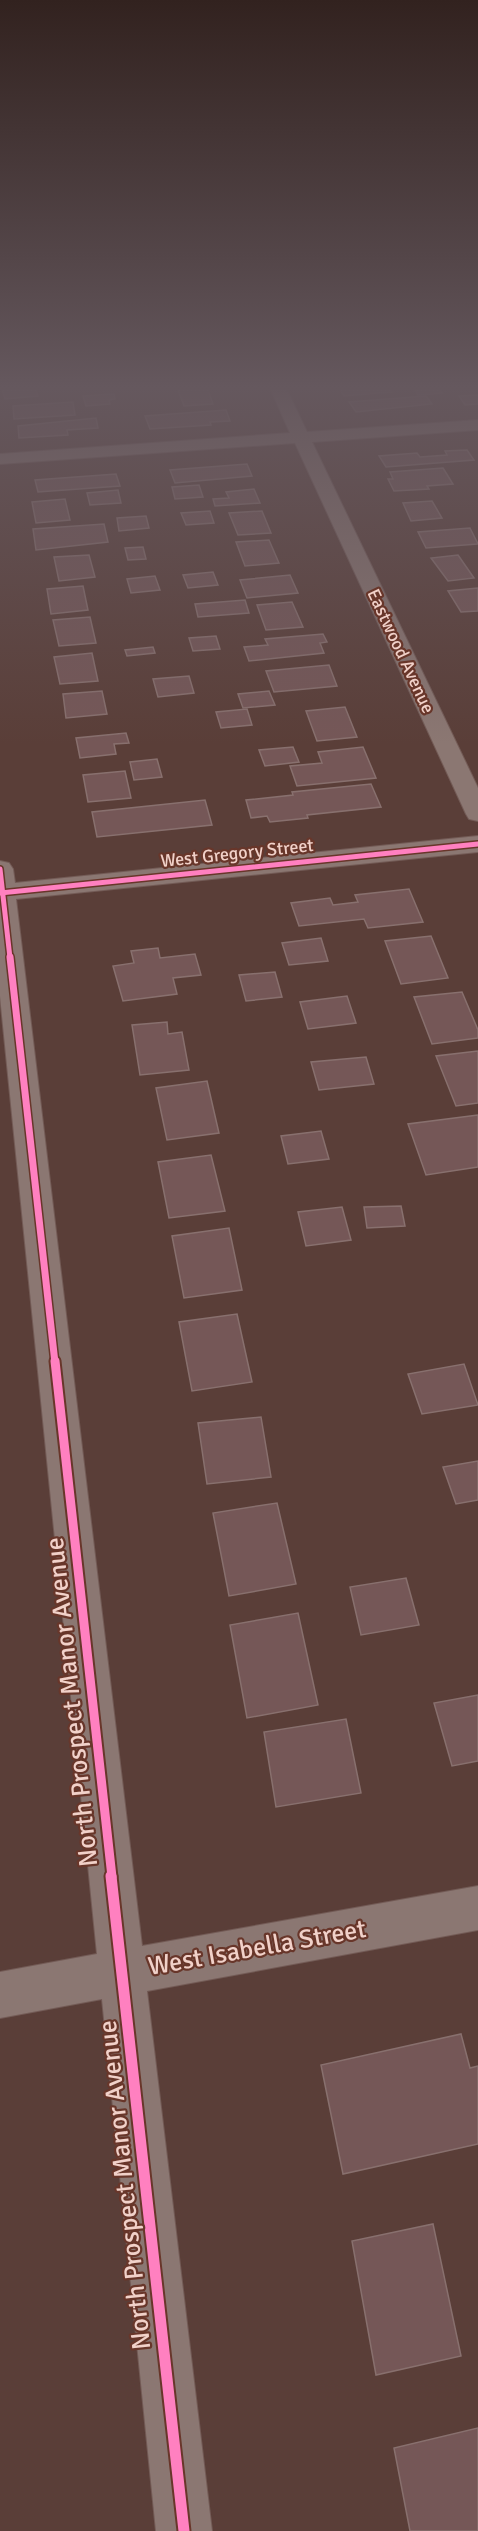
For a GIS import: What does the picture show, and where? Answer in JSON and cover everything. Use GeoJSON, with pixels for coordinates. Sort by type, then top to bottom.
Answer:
{"type":"FeatureCollection","features":[{"type":"Feature","properties":{"kind":"street","name":"Eastwood Avenue"},"geometry":{"type":"LineString","coordinates":[[333,508],[478,814]]}},
{"type":"Feature","properties":{"kind":"street","name":"West Gregory Street"},"geometry":{"type":"LineString","coordinates":[[1,885],[478,844]]}},
{"type":"Feature","properties":{"kind":"street","name":"North Prospect Manor Avenue"},"geometry":{"type":"LineString","coordinates":[[1,885],[184,2531]]}},
{"type":"Feature","properties":{"kind":"street","name":"West Isabella Street"},"geometry":{"type":"LineString","coordinates":[[0,1995],[478,1908]]}},
{"type":"Feature","properties":{"kind":"building"},"geometry":{"type":"Polygon","coordinates":[[[33,508],[67,508],[70,520],[36,523],[33,508]]]}},
{"type":"Feature","properties":{"kind":"building"},"geometry":{"type":"Polygon","coordinates":[[[405,508],[436,508],[442,518],[411,521],[405,508]]]}},
{"type":"Feature","properties":{"kind":"building"},"geometry":{"type":"Polygon","coordinates":[[[210,511],[214,523],[186,525],[181,513],[210,511]]]}},
{"type":"Feature","properties":{"kind":"building"},"geometry":{"type":"Polygon","coordinates":[[[262,511],[271,533],[238,535],[229,513],[262,511]]]}},
{"type":"Feature","properties":{"kind":"building"},"geometry":{"type":"Polygon","coordinates":[[[146,516],[149,528],[119,531],[117,518],[146,516]]]}},
{"type":"Feature","properties":{"kind":"building"},"geometry":{"type":"Polygon","coordinates":[[[104,524],[108,542],[36,550],[33,529],[104,524]]]}},
{"type":"Feature","properties":{"kind":"building"},"geometry":{"type":"Polygon","coordinates":[[[470,528],[478,544],[426,548],[418,532],[470,528]]]}},
{"type":"Feature","properties":{"kind":"building"},"geometry":{"type":"Polygon","coordinates":[[[269,540],[279,563],[245,566],[236,542],[269,540]]]}},
{"type":"Feature","properties":{"kind":"building"},"geometry":{"type":"Polygon","coordinates":[[[143,547],[146,559],[128,560],[125,548],[143,547]]]}},
{"type":"Feature","properties":{"kind":"building"},"geometry":{"type":"Polygon","coordinates":[[[89,555],[95,577],[59,581],[54,557],[89,555]]]}},
{"type":"Feature","properties":{"kind":"building"},"geometry":{"type":"Polygon","coordinates":[[[458,555],[474,578],[448,581],[431,558],[458,555]]]}},
{"type":"Feature","properties":{"kind":"building"},"geometry":{"type":"Polygon","coordinates":[[[213,572],[218,585],[188,588],[183,575],[213,572]]]}},
{"type":"Feature","properties":{"kind":"building"},"geometry":{"type":"Polygon","coordinates":[[[290,575],[298,593],[247,598],[240,580],[290,575]]]}},
{"type":"Feature","properties":{"kind":"building"},"geometry":{"type":"Polygon","coordinates":[[[155,576],[160,590],[131,593],[127,579],[155,576]]]}},
{"type":"Feature","properties":{"kind":"building"},"geometry":{"type":"Polygon","coordinates":[[[83,586],[88,610],[51,614],[47,589],[83,586]]]}},
{"type":"Feature","properties":{"kind":"building"},"geometry":{"type":"Polygon","coordinates":[[[478,588],[478,611],[461,612],[448,591],[478,588]]]}},
{"type":"Feature","properties":{"kind":"building"},"geometry":{"type":"Polygon","coordinates":[[[245,600],[249,613],[198,617],[195,604],[245,600]]]}},
{"type":"Feature","properties":{"kind":"building"},"geometry":{"type":"Polygon","coordinates":[[[292,602],[303,627],[266,630],[257,605],[292,602]]]}},
{"type":"Feature","properties":{"kind":"building"},"geometry":{"type":"Polygon","coordinates":[[[90,617],[96,643],[59,646],[53,620],[90,617]]]}},
{"type":"Feature","properties":{"kind":"building"},"geometry":{"type":"Polygon","coordinates":[[[323,634],[327,642],[320,643],[324,653],[249,661],[244,647],[268,645],[265,639],[323,634]]]}},
{"type":"Feature","properties":{"kind":"building"},"geometry":{"type":"Polygon","coordinates":[[[216,636],[220,649],[193,651],[189,638],[216,636]]]}},
{"type":"Feature","properties":{"kind":"building"},"geometry":{"type":"Polygon","coordinates":[[[153,647],[155,653],[127,656],[125,650],[153,647]]]}},
{"type":"Feature","properties":{"kind":"building"},"geometry":{"type":"Polygon","coordinates":[[[92,653],[98,681],[60,684],[54,657],[92,653]]]}},
{"type":"Feature","properties":{"kind":"building"},"geometry":{"type":"Polygon","coordinates":[[[329,665],[337,686],[274,692],[266,671],[329,665]]]}},
{"type":"Feature","properties":{"kind":"building"},"geometry":{"type":"Polygon","coordinates":[[[189,676],[194,693],[158,697],[153,679],[189,676]]]}},
{"type":"Feature","properties":{"kind":"building"},"geometry":{"type":"Polygon","coordinates":[[[102,691],[107,714],[66,718],[63,694],[102,691]]]}},
{"type":"Feature","properties":{"kind":"building"},"geometry":{"type":"Polygon","coordinates":[[[269,691],[275,705],[243,708],[238,694],[269,691]]]}},
{"type":"Feature","properties":{"kind":"building"},"geometry":{"type":"Polygon","coordinates":[[[345,707],[357,737],[317,741],[306,711],[345,707]]]}},
{"type":"Feature","properties":{"kind":"building"},"geometry":{"type":"Polygon","coordinates":[[[247,709],[252,725],[221,728],[216,712],[247,709]]]}},
{"type":"Feature","properties":{"kind":"building"},"geometry":{"type":"Polygon","coordinates":[[[126,733],[129,743],[114,744],[116,754],[80,758],[76,738],[126,733]]]}},
{"type":"Feature","properties":{"kind":"building"},"geometry":{"type":"Polygon","coordinates":[[[293,747],[299,762],[265,766],[259,750],[293,747]]]}},
{"type":"Feature","properties":{"kind":"building"},"geometry":{"type":"Polygon","coordinates":[[[363,747],[376,778],[297,786],[290,766],[322,763],[318,752],[363,747]]]}},
{"type":"Feature","properties":{"kind":"building"},"geometry":{"type":"Polygon","coordinates":[[[157,759],[162,777],[134,780],[130,762],[157,759]]]}},
{"type":"Feature","properties":{"kind":"building"},"geometry":{"type":"Polygon","coordinates":[[[125,771],[131,798],[88,802],[83,775],[125,771]]]}},
{"type":"Feature","properties":{"kind":"building"},"geometry":{"type":"Polygon","coordinates":[[[371,784],[381,807],[307,815],[308,818],[270,822],[267,816],[251,818],[246,800],[293,795],[292,792],[371,784]]]}},
{"type":"Feature","properties":{"kind":"building"},"geometry":{"type":"Polygon","coordinates":[[[205,800],[212,825],[97,837],[92,812],[205,800]]]}},
{"type":"Feature","properties":{"kind":"building"},"geometry":{"type":"Polygon","coordinates":[[[409,889],[423,922],[368,928],[364,919],[299,926],[291,903],[330,898],[333,905],[358,902],[355,895],[409,889]]]}},
{"type":"Feature","properties":{"kind":"building"},"geometry":{"type":"Polygon","coordinates":[[[431,936],[448,978],[401,984],[385,941],[431,936]]]}},
{"type":"Feature","properties":{"kind":"building"},"geometry":{"type":"Polygon","coordinates":[[[321,938],[328,961],[289,965],[282,943],[321,938]]]}},
{"type":"Feature","properties":{"kind":"building"},"geometry":{"type":"Polygon","coordinates":[[[158,948],[160,958],[195,954],[201,975],[173,978],[177,994],[123,1001],[113,966],[134,963],[131,951],[158,948]]]}},
{"type":"Feature","properties":{"kind":"building"},"geometry":{"type":"Polygon","coordinates":[[[275,972],[282,997],[246,1001],[239,975],[275,972]]]}},
{"type":"Feature","properties":{"kind":"building"},"geometry":{"type":"Polygon","coordinates":[[[462,992],[478,1030],[478,1038],[432,1044],[414,997],[462,992]]]}},
{"type":"Feature","properties":{"kind":"building"},"geometry":{"type":"Polygon","coordinates":[[[347,996],[356,1023],[308,1029],[300,1002],[347,996]]]}},
{"type":"Feature","properties":{"kind":"building"},"geometry":{"type":"Polygon","coordinates":[[[167,1022],[168,1034],[182,1032],[189,1070],[140,1075],[132,1025],[167,1022]]]}},
{"type":"Feature","properties":{"kind":"building"},"geometry":{"type":"Polygon","coordinates":[[[478,1051],[478,1103],[456,1106],[436,1056],[478,1051]]]}},
{"type":"Feature","properties":{"kind":"building"},"geometry":{"type":"Polygon","coordinates":[[[366,1057],[374,1084],[319,1090],[311,1062],[366,1057]]]}},
{"type":"Feature","properties":{"kind":"building"},"geometry":{"type":"Polygon","coordinates":[[[207,1081],[219,1133],[167,1140],[156,1088],[207,1081]]]}},
{"type":"Feature","properties":{"kind":"building"},"geometry":{"type":"Polygon","coordinates":[[[478,1115],[478,1167],[426,1175],[408,1124],[478,1115]]]}},
{"type":"Feature","properties":{"kind":"building"},"geometry":{"type":"Polygon","coordinates":[[[321,1131],[329,1159],[288,1164],[281,1136],[321,1131]]]}},
{"type":"Feature","properties":{"kind":"building"},"geometry":{"type":"Polygon","coordinates":[[[211,1155],[225,1211],[169,1218],[158,1162],[211,1155]]]}},
{"type":"Feature","properties":{"kind":"building"},"geometry":{"type":"Polygon","coordinates":[[[401,1206],[405,1226],[367,1228],[364,1207],[401,1206]]]}},
{"type":"Feature","properties":{"kind":"building"},"geometry":{"type":"Polygon","coordinates":[[[342,1207],[351,1240],[306,1246],[298,1212],[342,1207]]]}},
{"type":"Feature","properties":{"kind":"building"},"geometry":{"type":"Polygon","coordinates":[[[229,1228],[242,1290],[184,1298],[172,1236],[229,1228]]]}},
{"type":"Feature","properties":{"kind":"building"},"geometry":{"type":"Polygon","coordinates":[[[237,1314],[252,1382],[192,1391],[179,1322],[237,1314]]]}},
{"type":"Feature","properties":{"kind":"building"},"geometry":{"type":"Polygon","coordinates":[[[464,1364],[478,1405],[422,1414],[408,1374],[464,1364]]]}},
{"type":"Feature","properties":{"kind":"building"},"geometry":{"type":"Polygon","coordinates":[[[261,1417],[271,1477],[207,1484],[198,1423],[261,1417]]]}},
{"type":"Feature","properties":{"kind":"building"},"geometry":{"type":"Polygon","coordinates":[[[478,1461],[478,1500],[456,1504],[443,1467],[478,1461]]]}},
{"type":"Feature","properties":{"kind":"building"},"geometry":{"type":"Polygon","coordinates":[[[277,1503],[296,1584],[229,1596],[213,1513],[277,1503]]]}},
{"type":"Feature","properties":{"kind":"building"},"geometry":{"type":"Polygon","coordinates":[[[406,1578],[419,1625],[361,1635],[350,1587],[406,1578]]]}},
{"type":"Feature","properties":{"kind":"building"},"geometry":{"type":"Polygon","coordinates":[[[298,1613],[318,1705],[247,1718],[230,1625],[298,1613]]]}},
{"type":"Feature","properties":{"kind":"building"},"geometry":{"type":"Polygon","coordinates":[[[478,1695],[478,1761],[452,1766],[434,1703],[478,1695]]]}},
{"type":"Feature","properties":{"kind":"building"},"geometry":{"type":"Polygon","coordinates":[[[346,1719],[361,1793],[276,1807],[264,1732],[346,1719]]]}},
{"type":"Feature","properties":{"kind":"building"},"geometry":{"type":"Polygon","coordinates":[[[461,2034],[470,2068],[478,2066],[478,2144],[343,2174],[321,2065],[461,2034]]]}},
{"type":"Feature","properties":{"kind":"building"},"geometry":{"type":"Polygon","coordinates":[[[433,2224],[461,2356],[376,2375],[352,2241],[433,2224]]]}},
{"type":"Feature","properties":{"kind":"building"},"geometry":{"type":"Polygon","coordinates":[[[478,2428],[478,2531],[410,2531],[394,2448],[478,2428]]]}},
{"type":"Feature","properties":{"kind":"cycle path"},"geometry":{"type":"LineString","coordinates":[[0,893],[478,844]]}},
{"type":"Feature","properties":{"kind":"cycle path"},"geometry":{"type":"LineString","coordinates":[[0,869],[184,2531]]}}]}
